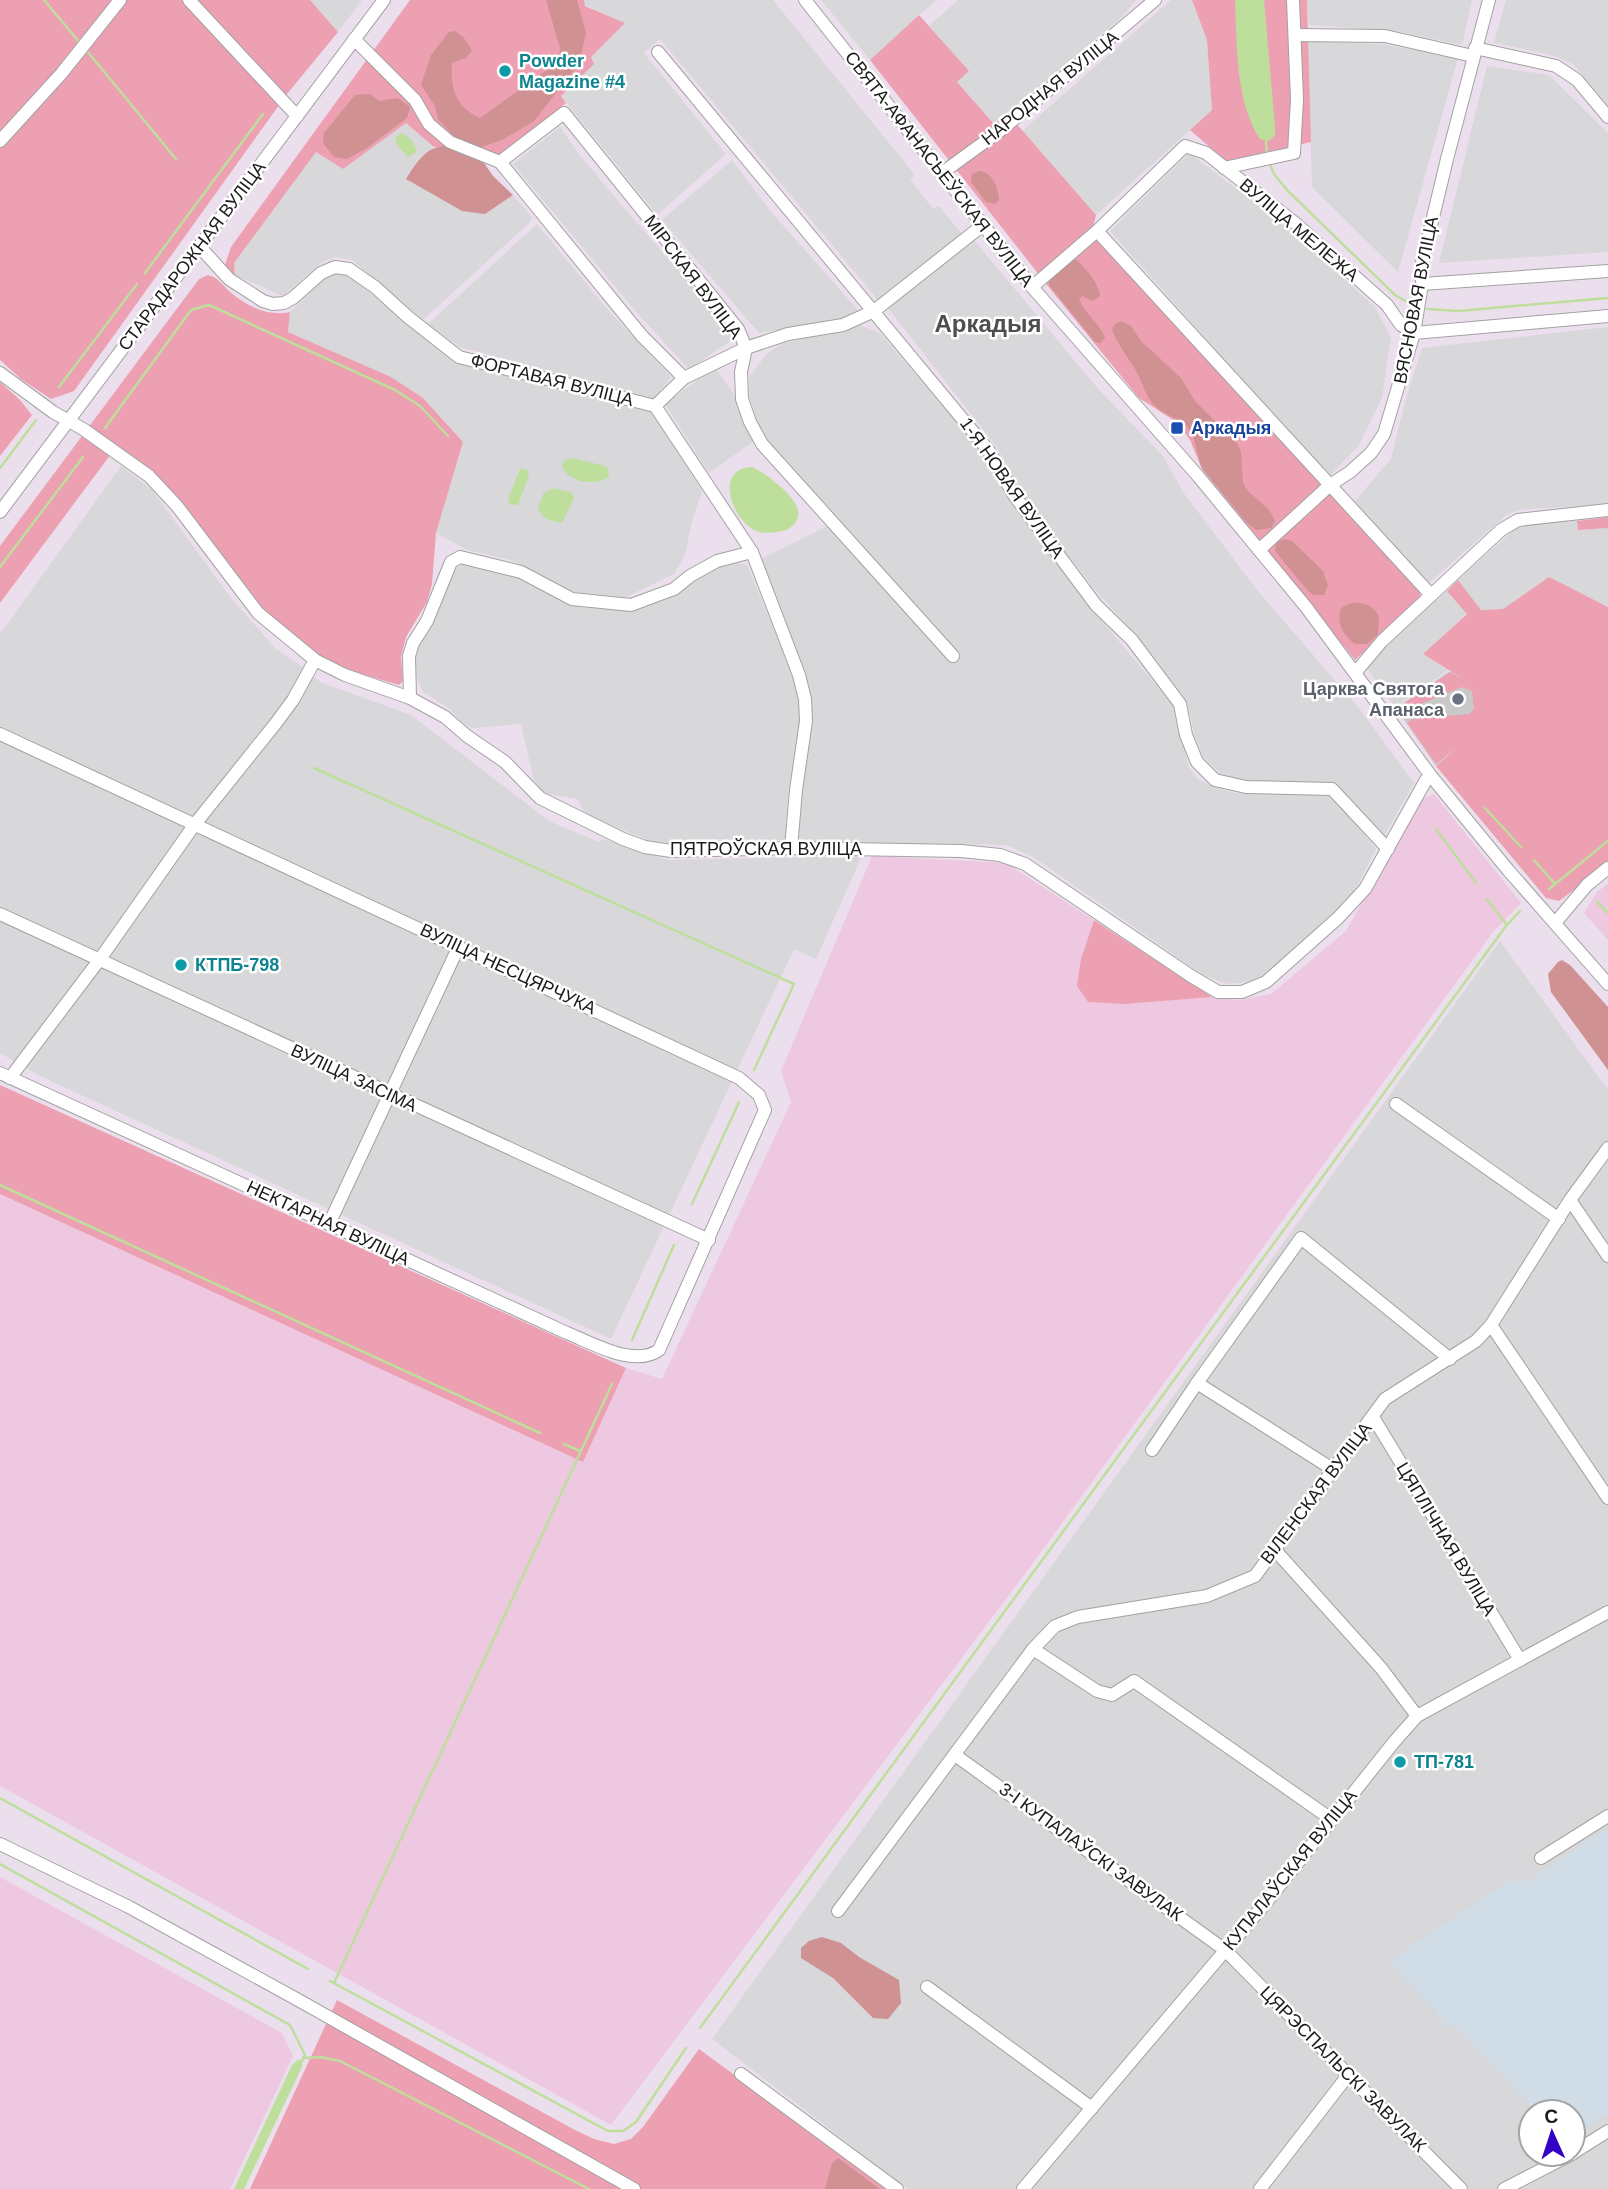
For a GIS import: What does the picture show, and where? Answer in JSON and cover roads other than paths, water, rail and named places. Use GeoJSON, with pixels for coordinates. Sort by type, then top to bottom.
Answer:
{"type":"FeatureCollection","features":[{"type":"Feature","properties":{"kind":"street"},"geometry":{"type":"LineString","coordinates":[[0,141],[61,74],[120,0]]}},
{"type":"Feature","properties":{"kind":"street"},"geometry":{"type":"LineString","coordinates":[[189,0],[297,116]]}},
{"type":"Feature","properties":{"kind":"street","name":"СТАРАДАРОЖНАЯ ВУЛІЦА"},"geometry":{"type":"LineString","coordinates":[[0,512],[384,0]]}},
{"type":"Feature","properties":{"kind":"street","name":"СВЯТА-АФАНАСЬЕЎСКАЯ ВУЛІЦА"},"geometry":{"type":"LineString","coordinates":[[805,0],[1032,286],[1198,476],[1306,607],[1432,776],[1508,870],[1608,984]]}},
{"type":"Feature","properties":{"kind":"street","name":"НАРОДНАЯ ВУЛІЦА"},"geometry":{"type":"LineString","coordinates":[[942,173],[1001,130],[1155,0]]}},
{"type":"Feature","properties":{"kind":"street"},"geometry":{"type":"LineString","coordinates":[[1224,168],[1294,153],[1297,113],[1293,0]]}},
{"type":"Feature","properties":{"kind":"street","name":"ВЯСНОВАЯ ВУЛІЦА"},"geometry":{"type":"LineString","coordinates":[[1259,550],[1330,485],[1357,466],[1371,453],[1384,434],[1414,333],[1423,284],[1422,263],[1489,0]]}},
{"type":"Feature","properties":{"kind":"street"},"geometry":{"type":"LineString","coordinates":[[1295,35],[1385,36],[1556,66],[1577,80],[1608,117]]}},
{"type":"Feature","properties":{"kind":"street"},"geometry":{"type":"LineString","coordinates":[[354,39],[415,100],[429,124],[450,142],[500,162],[642,336],[684,378]]}},
{"type":"Feature","properties":{"kind":"street","name":"1-Я НОВАЯ ВУЛІЦА"},"geometry":{"type":"LineString","coordinates":[[658,52],[989,450],[1014,495],[1096,605],[1132,640],[1180,704],[1186,735],[1197,762],[1214,780],[1232,786],[1332,789],[1388,849]]}},
{"type":"Feature","properties":{"kind":"street","name":"МІРСКАЯ ВУЛІЦА"},"geometry":{"type":"LineString","coordinates":[[500,162],[564,113],[738,329],[746,348],[741,372],[742,399],[762,444],[953,656]]}},
{"type":"Feature","properties":{"kind":"street","name":"ВУЛІЦА МЕЛЕЖА"},"geometry":{"type":"LineString","coordinates":[[1032,286],[1097,232],[1185,146],[1206,153],[1295,223],[1387,305],[1401,325],[1414,333]]}},
{"type":"Feature","properties":{"kind":"street"},"geometry":{"type":"LineString","coordinates":[[655,406],[684,378],[746,348],[788,334],[843,325],[874,312],[983,225]]}},
{"type":"Feature","properties":{"kind":"street"},"geometry":{"type":"LineString","coordinates":[[1097,232],[1431,595]]}},
{"type":"Feature","properties":{"kind":"street","name":"ФОРТАВАЯ ВУЛІЦА"},"geometry":{"type":"LineString","coordinates":[[200,247],[229,279],[263,301],[284,303],[321,273],[335,267],[349,269],[375,287],[458,357],[655,406],[752,552],[799,675],[805,699],[806,722],[791,848]]}},
{"type":"Feature","properties":{"kind":"street"},"geometry":{"type":"LineString","coordinates":[[1423,284],[1608,271]]}},
{"type":"Feature","properties":{"kind":"street"},"geometry":{"type":"LineString","coordinates":[[1414,333],[1608,316]]}},
{"type":"Feature","properties":{"kind":"street","name":"ПЯТРОЎСКАЯ ВУЛІЦА"},"geometry":{"type":"LineString","coordinates":[[0,373],[149,475],[177,506],[258,612],[315,660],[345,676],[410,698],[445,717],[505,762],[540,798],[645,847],[671,851],[909,849],[1000,855],[1025,864],[1219,992],[1242,992],[1266,982],[1290,962],[1365,889],[1426,780],[1432,776]]}},
{"type":"Feature","properties":{"kind":"street"},"geometry":{"type":"LineString","coordinates":[[1355,673],[1381,641],[1501,530],[1518,520],[1608,510]]}},
{"type":"Feature","properties":{"kind":"street"},"geometry":{"type":"LineString","coordinates":[[410,698],[409,656],[413,643],[427,621],[451,562],[460,557],[521,572],[572,599],[631,606],[674,589],[690,576],[718,561],[752,552]]}},
{"type":"Feature","properties":{"kind":"street"},"geometry":{"type":"LineString","coordinates":[[5,1075],[100,959],[195,824],[293,700],[315,660]]}},
{"type":"Feature","properties":{"kind":"street","name":"ВУЛІЦА НЕСЦЯРЧУКА"},"geometry":{"type":"LineString","coordinates":[[0,734],[739,1078],[759,1095],[765,1110],[659,1349]]}},
{"type":"Feature","properties":{"kind":"street"},"geometry":{"type":"LineString","coordinates":[[1555,923],[1587,884],[1608,869]]}},
{"type":"Feature","properties":{"kind":"street","name":"ВУЛІЦА ЗАСІМА"},"geometry":{"type":"LineString","coordinates":[[0,914],[709,1240]]}},
{"type":"Feature","properties":{"kind":"street"},"geometry":{"type":"LineString","coordinates":[[330,1224],[459,946]]}},
{"type":"Feature","properties":{"kind":"street","name":"НЕКТАРНАЯ ВУЛІЦА"},"geometry":{"type":"LineString","coordinates":[[5,1075],[604,1348],[634,1356],[647,1356],[659,1349]]}},
{"type":"Feature","properties":{"kind":"street"},"geometry":{"type":"LineString","coordinates":[[1396,1104],[1559,1219]]}},
{"type":"Feature","properties":{"kind":"street","name":"ВІЛЕНСКАЯ ВУЛІЦА"},"geometry":{"type":"LineString","coordinates":[[838,1911],[1034,1649],[1055,1626],[1078,1617],[1207,1596],[1255,1576],[1385,1399],[1476,1341],[1491,1325],[1570,1200],[1608,1148]]}},
{"type":"Feature","properties":{"kind":"street"},"geometry":{"type":"LineString","coordinates":[[1570,1200],[1608,1256]]}},
{"type":"Feature","properties":{"kind":"street"},"geometry":{"type":"LineString","coordinates":[[1152,1450],[1301,1238],[1450,1359]]}},
{"type":"Feature","properties":{"kind":"street"},"geometry":{"type":"LineString","coordinates":[[1491,1325],[1608,1498]]}},
{"type":"Feature","properties":{"kind":"street"},"geometry":{"type":"LineString","coordinates":[[1197,1383],[1334,1470]]}},
{"type":"Feature","properties":{"kind":"street","name":"ЦЯПЛІЧНАЯ ВУЛІЦА"},"geometry":{"type":"LineString","coordinates":[[1373,1418],[1520,1660]]}},
{"type":"Feature","properties":{"kind":"street"},"geometry":{"type":"LineString","coordinates":[[1275,1550],[1381,1668],[1417,1716]]}},
{"type":"Feature","properties":{"kind":"street","name":"КУПАЛАЎСКАЯ ВУЛІЦА"},"geometry":{"type":"LineString","coordinates":[[1023,2189],[1225,1950],[1417,1716],[1608,1612]]}},
{"type":"Feature","properties":{"kind":"street"},"geometry":{"type":"LineString","coordinates":[[1034,1649],[1097,1691],[1112,1695],[1134,1681],[1331,1819]]}},
{"type":"Feature","properties":{"kind":"street","name":"3-І КУПАЛАЎСКІ ЗАВУЛАК"},"geometry":{"type":"LineString","coordinates":[[955,1755],[1225,1950]]}},
{"type":"Feature","properties":{"kind":"street"},"geometry":{"type":"LineString","coordinates":[[1541,1858],[1608,1816]]}},
{"type":"Feature","properties":{"kind":"street"},"geometry":{"type":"LineString","coordinates":[[0,1844],[166,1927],[634,2189]]}},
{"type":"Feature","properties":{"kind":"street","name":"ЦЯРЭСПАЛЬСКІ ЗАВУЛАК"},"geometry":{"type":"LineString","coordinates":[[1225,1950],[1461,2189]]}},
{"type":"Feature","properties":{"kind":"street"},"geometry":{"type":"LineString","coordinates":[[927,1987],[1092,2108]]}},
{"type":"Feature","properties":{"kind":"street"},"geometry":{"type":"LineString","coordinates":[[741,2074],[897,2189]]}},
{"type":"Feature","properties":{"kind":"street"},"geometry":{"type":"LineString","coordinates":[[1260,2189],[1349,2074]]}},
{"type":"Feature","properties":{"kind":"street"},"geometry":{"type":"LineString","coordinates":[[1587,2145],[1608,2131]]}},
{"type":"Feature","properties":{"kind":"street"},"geometry":{"type":"LineString","coordinates":[[1504,2189],[1545,2168]]}},
{"type":"Feature","properties":{"kind":"waterway"},"geometry":{"type":"LineString","coordinates":[[44,0],[80,43]]}},
{"type":"Feature","properties":{"kind":"waterway"},"geometry":{"type":"LineString","coordinates":[[87,51],[176,159]]}},
{"type":"Feature","properties":{"kind":"waterway"},"geometry":{"type":"LineString","coordinates":[[145,273],[263,114]]}},
{"type":"Feature","properties":{"kind":"waterway"},"geometry":{"type":"LineString","coordinates":[[1266,141],[1267,155]]}},
{"type":"Feature","properties":{"kind":"waterway"},"geometry":{"type":"LineString","coordinates":[[1269,162],[1274,174],[1288,191],[1395,295],[1414,306]]}},
{"type":"Feature","properties":{"kind":"waterway"},"geometry":{"type":"LineString","coordinates":[[59,387],[137,284]]}},
{"type":"Feature","properties":{"kind":"waterway"},"geometry":{"type":"LineString","coordinates":[[1427,309],[1458,311],[1608,298]]}},
{"type":"Feature","properties":{"kind":"waterway"},"geometry":{"type":"LineString","coordinates":[[105,428],[191,310],[209,305],[395,390],[420,406],[448,436]]}},
{"type":"Feature","properties":{"kind":"waterway"},"geometry":{"type":"LineString","coordinates":[[0,468],[36,420]]}},
{"type":"Feature","properties":{"kind":"waterway"},"geometry":{"type":"LineString","coordinates":[[0,567],[83,457]]}},
{"type":"Feature","properties":{"kind":"waterway"},"geometry":{"type":"LineString","coordinates":[[314,768],[794,984],[754,1070]]}},
{"type":"Feature","properties":{"kind":"waterway"},"geometry":{"type":"LineString","coordinates":[[1485,808],[1521,847]]}},
{"type":"Feature","properties":{"kind":"waterway"},"geometry":{"type":"LineString","coordinates":[[1436,829],[1476,883]]}},
{"type":"Feature","properties":{"kind":"waterway"},"geometry":{"type":"LineString","coordinates":[[1549,889],[1608,841]]}},
{"type":"Feature","properties":{"kind":"waterway"},"geometry":{"type":"LineString","coordinates":[[1534,860],[1555,884]]}},
{"type":"Feature","properties":{"kind":"waterway"},"geometry":{"type":"LineString","coordinates":[[1487,899],[1506,924]]}},
{"type":"Feature","properties":{"kind":"waterway"},"geometry":{"type":"LineString","coordinates":[[1597,902],[1608,913]]}},
{"type":"Feature","properties":{"kind":"waterway"},"geometry":{"type":"LineString","coordinates":[[700,2028],[1506,926],[1520,911]]}},
{"type":"Feature","properties":{"kind":"waterway"},"geometry":{"type":"LineString","coordinates":[[692,1204],[739,1102]]}},
{"type":"Feature","properties":{"kind":"waterway"},"geometry":{"type":"LineString","coordinates":[[0,1185],[540,1433]]}},
{"type":"Feature","properties":{"kind":"waterway"},"geometry":{"type":"LineString","coordinates":[[632,1340],[674,1245]]}},
{"type":"Feature","properties":{"kind":"waterway"},"geometry":{"type":"LineString","coordinates":[[334,1983],[612,1384]]}},
{"type":"Feature","properties":{"kind":"waterway"},"geometry":{"type":"LineString","coordinates":[[564,1444],[580,1451]]}},
{"type":"Feature","properties":{"kind":"waterway"},"geometry":{"type":"LineString","coordinates":[[0,1798],[308,1969]]}},
{"type":"Feature","properties":{"kind":"waterway"},"geometry":{"type":"LineString","coordinates":[[0,1864],[290,2025],[305,2055],[301,2063]]}},
{"type":"Feature","properties":{"kind":"waterway"},"geometry":{"type":"LineString","coordinates":[[330,1981],[608,2131],[623,2131],[636,2122],[686,2048]]}},
{"type":"Feature","properties":{"kind":"waterway"},"geometry":{"type":"LineString","coordinates":[[303,2058],[320,2057],[340,2061],[589,2189]]}},
{"type":"Feature","properties":{"kind":"place","name":"Powder Magazine #4"},"geometry":{"type":"Point","coordinates":[505,71]}},
{"type":"Feature","properties":{"kind":"place","name":"Аркадыя"},"geometry":{"type":"Point","coordinates":[1177,428]}},
{"type":"Feature","properties":{"kind":"place","name":"Царква Святога Апанаса"},"geometry":{"type":"Point","coordinates":[1458,699]}},
{"type":"Feature","properties":{"kind":"place","name":"КТПБ-798"},"geometry":{"type":"Point","coordinates":[181,965]}},
{"type":"Feature","properties":{"kind":"place","name":"ТП-781"},"geometry":{"type":"Point","coordinates":[1400,1762]}},
{"type":"Feature","properties":{"kind":"district","name":"Аркадыя"},"geometry":{"type":"Point","coordinates":[988,323]}}]}
